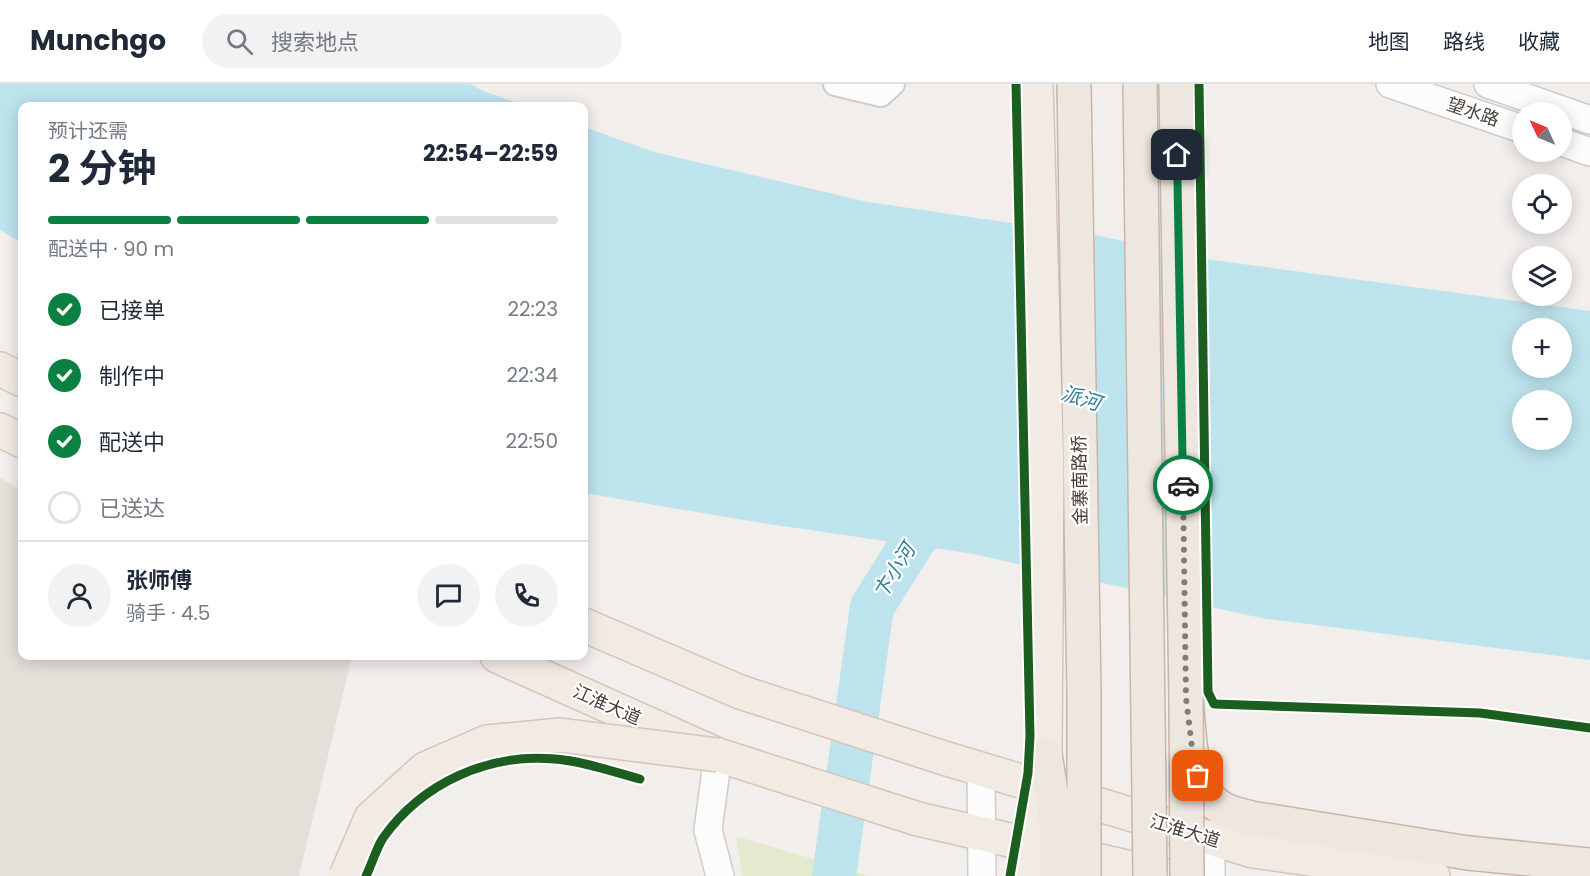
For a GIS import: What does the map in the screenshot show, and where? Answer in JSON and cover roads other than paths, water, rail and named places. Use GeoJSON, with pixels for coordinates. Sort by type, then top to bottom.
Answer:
{"type":"FeatureCollection","features":[{"type":"Feature","properties":{"kind":"highway","name":"金寨南路桥"},"geometry":{"type":"LineString","coordinates":[[1074,84],[1084,693],[1084,876]]}},
{"type":"Feature","properties":{"kind":"highway"},"geometry":{"type":"LineString","coordinates":[[1140,84],[1150,876]]}},
{"type":"Feature","properties":{"kind":"highway"},"geometry":{"type":"LineString","coordinates":[[1176,84],[1187,876]]}},
{"type":"Feature","properties":{"kind":"highway"},"geometry":{"type":"LineString","coordinates":[[1186,698],[1194,764],[1202,788],[1220,807],[1251,818],[1468,853],[1590,864]]}},
{"type":"Feature","properties":{"kind":"highway"},"geometry":{"type":"LineString","coordinates":[[1045,754],[1057,830],[1059,868]]}},
{"type":"Feature","properties":{"kind":"main road"},"geometry":{"type":"LineString","coordinates":[[1036,84],[1047,471],[1045,754],[1040,876]]}},
{"type":"Feature","properties":{"kind":"main road"},"geometry":{"type":"LineString","coordinates":[[0,369],[18,378]]}},
{"type":"Feature","properties":{"kind":"main road"},"geometry":{"type":"LineString","coordinates":[[0,430],[18,439]]}},
{"type":"Feature","properties":{"kind":"main road","name":"江淮大道"},"geometry":{"type":"LineString","coordinates":[[588,627],[740,692],[944,758],[1252,851],[1433,876]]}},
{"type":"Feature","properties":{"kind":"main road","name":"江淮大道"},"geometry":{"type":"LineString","coordinates":[[506,660],[718,755]]}},
{"type":"Feature","properties":{"kind":"main road"},"geometry":{"type":"LineString","coordinates":[[346,876],[371,818],[425,769],[487,742],[560,735],[718,755],[918,819],[982,834],[1059,868],[1166,876]]}},
{"type":"Feature","properties":{"kind":"main road"},"geometry":{"type":"LineString","coordinates":[[1028,876],[1045,754]]}},
{"type":"Feature","properties":{"kind":"main road"},"geometry":{"type":"LineString","coordinates":[[1059,868],[1061,794]]}},
{"type":"Feature","properties":{"kind":"main road"},"geometry":{"type":"LineString","coordinates":[[1173,827],[1173,876]]}},
{"type":"Feature","properties":{"kind":"street"},"geometry":{"type":"LineString","coordinates":[[835,84],[881,95],[893,84]]}},
{"type":"Feature","properties":{"kind":"street","name":"望水路"},"geometry":{"type":"LineString","coordinates":[[1390,84],[1512,126]]}},
{"type":"Feature","properties":{"kind":"street","name":"望水路"},"geometry":{"type":"LineString","coordinates":[[1488,84],[1590,120]]}},
{"type":"Feature","properties":{"kind":"street"},"geometry":{"type":"LineString","coordinates":[[1572,146],[1590,152]]}},
{"type":"Feature","properties":{"kind":"street"},"geometry":{"type":"LineString","coordinates":[[718,755],[708,830],[720,876]]}},
{"type":"Feature","properties":{"kind":"street"},"geometry":{"type":"LineString","coordinates":[[981,769],[982,876]]}},
{"type":"Feature","properties":{"kind":"street"},"geometry":{"type":"LineString","coordinates":[[1211,838],[1211,876]]}},
{"type":"Feature","properties":{"kind":"water"},"geometry":{"type":"Polygon","coordinates":[[[0,84],[470,84],[515,102],[18,102],[18,241],[0,230],[0,84]]]}},
{"type":"Feature","properties":{"kind":"water","name":"派河"},"geometry":{"type":"Polygon","coordinates":[[[588,128],[654,152],[868,202],[1100,236],[1212,260],[1512,300],[1512,306],[1553,306],[1590,311],[1590,660],[1261,618],[968,553],[756,522],[588,494],[588,128]]]}},
{"type":"Feature","properties":{"kind":"waterway","name":"卞小河"},"geometry":{"type":"LineString","coordinates":[[834,876],[872,607],[914,540],[948,501]]}}]}
